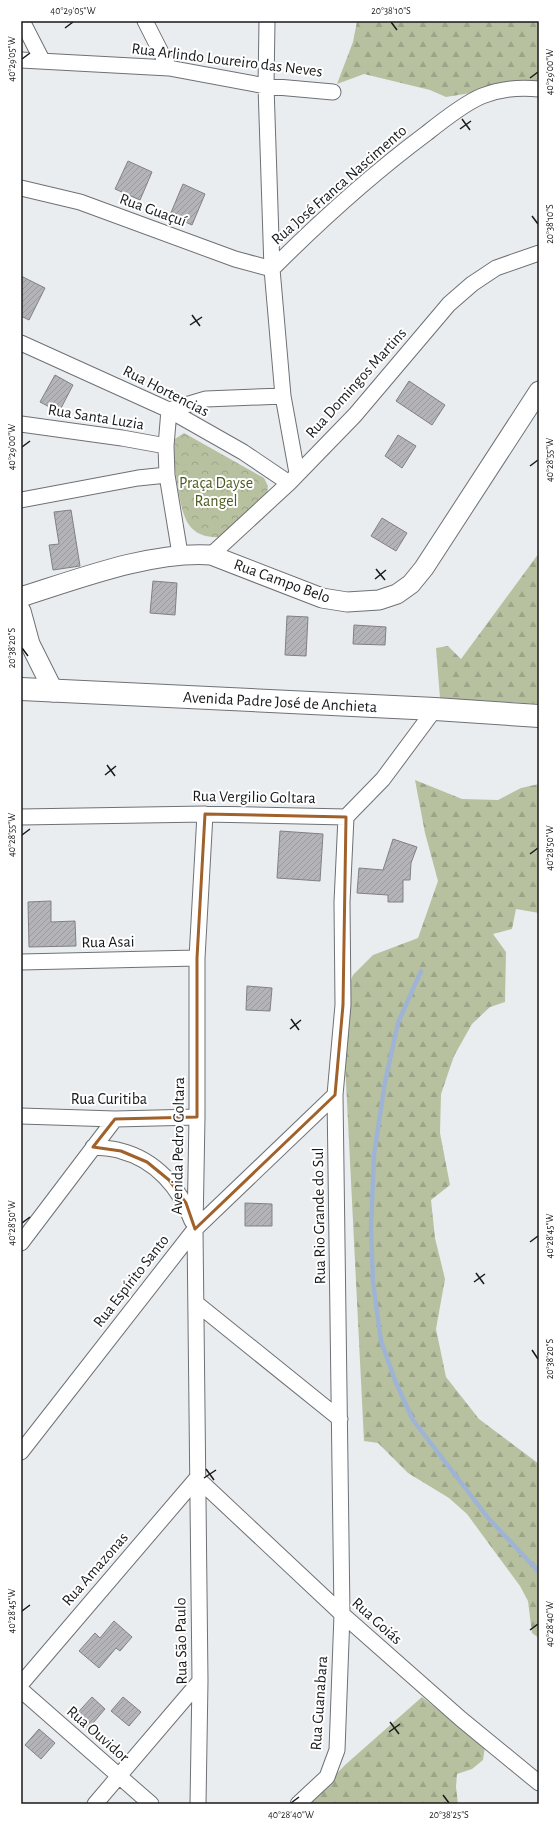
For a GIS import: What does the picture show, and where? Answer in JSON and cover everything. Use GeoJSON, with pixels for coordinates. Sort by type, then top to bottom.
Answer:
{"type":"FeatureCollection","features":[{"type":"Feature","properties":{"kind":"main road","name":"Avenida Padre José de Anchieta"},"geometry":{"type":"LineString","coordinates":[[21,689],[54,692],[435,709],[539,716]]}},
{"type":"Feature","properties":{"kind":"street"},"geometry":{"type":"LineString","coordinates":[[22,21],[42,60]]}},
{"type":"Feature","properties":{"kind":"street"},"geometry":{"type":"LineString","coordinates":[[145,21],[169,68]]}},
{"type":"Feature","properties":{"kind":"street","name":"Rua José Franca Nascimento"},"geometry":{"type":"LineString","coordinates":[[267,21],[266,86],[272,269],[282,396],[293,478]]}},
{"type":"Feature","properties":{"kind":"street","name":"Rua Arlindo Loureiro das Neves"},"geometry":{"type":"LineString","coordinates":[[21,60],[169,68],[266,86],[333,92]]}},
{"type":"Feature","properties":{"kind":"street","name":"Rua José Franca Nascimento"},"geometry":{"type":"LineString","coordinates":[[272,269],[308,233],[389,161],[448,117],[482,96],[522,87],[539,88]]}},
{"type":"Feature","properties":{"kind":"street","name":"Rua Guaçuí"},"geometry":{"type":"LineString","coordinates":[[21,188],[80,202],[235,259],[272,269]]}},
{"type":"Feature","properties":{"kind":"street","name":"Rua Domingos Martins"},"geometry":{"type":"LineString","coordinates":[[211,554],[293,478],[355,415],[449,304],[472,284],[496,268],[539,253]]}},
{"type":"Feature","properties":{"kind":"street","name":"Rua Hortencias"},"geometry":{"type":"LineString","coordinates":[[21,343],[169,410],[243,452],[293,478]]}},
{"type":"Feature","properties":{"kind":"street","name":"Rua Campo Belo"},"geometry":{"type":"LineString","coordinates":[[21,597],[86,577],[180,554],[211,554],[322,598],[347,602],[379,600],[397,594],[411,584],[424,568],[539,391]]}},
{"type":"Feature","properties":{"kind":"street"},"geometry":{"type":"LineString","coordinates":[[180,554],[167,475],[166,446],[169,410],[206,399],[282,396]]}},
{"type":"Feature","properties":{"kind":"street","name":"Rua Santa Luzia"},"geometry":{"type":"LineString","coordinates":[[21,424],[122,438],[166,446]]}},
{"type":"Feature","properties":{"kind":"street"},"geometry":{"type":"LineString","coordinates":[[21,500],[138,478],[167,475]]}},
{"type":"Feature","properties":{"kind":"street"},"geometry":{"type":"LineString","coordinates":[[21,611],[30,644],[54,692]]}},
{"type":"Feature","properties":{"kind":"street"},"geometry":{"type":"LineString","coordinates":[[346,817],[383,779],[435,709]]}},
{"type":"Feature","properties":{"kind":"street","name":"Rua Vergilio Goltara"},"geometry":{"type":"LineString","coordinates":[[21,817],[205,814],[346,817]]}},
{"type":"Feature","properties":{"kind":"street","name":"Avenida Pedro Goltara"},"geometry":{"type":"LineString","coordinates":[[197,1478],[195,1229],[198,1116],[196,958],[205,814]]}},
{"type":"Feature","properties":{"kind":"street","name":"Rua Rio Grande do Sul"},"geometry":{"type":"LineString","coordinates":[[342,1614],[335,1095],[343,1005],[342,902],[346,817]]}},
{"type":"Feature","properties":{"kind":"street","name":"Rua Asai"},"geometry":{"type":"LineString","coordinates":[[21,962],[196,958]]}},
{"type":"Feature","properties":{"kind":"street","name":"Rua Espírito Santo"},"geometry":{"type":"LineString","coordinates":[[21,1452],[195,1229],[335,1095]]}},
{"type":"Feature","properties":{"kind":"street","name":"Rua Curitiba"},"geometry":{"type":"LineString","coordinates":[[21,1116],[115,1119],[198,1116]]}},
{"type":"Feature","properties":{"kind":"street"},"geometry":{"type":"LineString","coordinates":[[21,1243],[115,1119]]}},
{"type":"Feature","properties":{"kind":"street"},"geometry":{"type":"LineString","coordinates":[[93,1147],[121,1151],[147,1162],[169,1180],[186,1203],[195,1229]]}},
{"type":"Feature","properties":{"kind":"street"},"geometry":{"type":"LineString","coordinates":[[196,1302],[340,1419]]}},
{"type":"Feature","properties":{"kind":"street","name":"Rua Goiás"},"geometry":{"type":"LineString","coordinates":[[197,1478],[342,1614],[461,1719],[539,1783]]}},
{"type":"Feature","properties":{"kind":"street","name":"Rua São Paulo"},"geometry":{"type":"LineString","coordinates":[[197,1478],[200,1681],[198,1804]]}},
{"type":"Feature","properties":{"kind":"street","name":"Rua Amazonas"},"geometry":{"type":"LineString","coordinates":[[21,1684],[197,1478]]}},
{"type":"Feature","properties":{"kind":"street","name":"Rua Guanabara"},"geometry":{"type":"LineString","coordinates":[[298,1804],[327,1777],[337,1750],[342,1614]]}},
{"type":"Feature","properties":{"kind":"street"},"geometry":{"type":"LineString","coordinates":[[94,1804],[200,1681]]}},
{"type":"Feature","properties":{"kind":"street","name":"Rua Ouvidor"},"geometry":{"type":"LineString","coordinates":[[21,1690],[151,1804]]}},
{"type":"Feature","properties":{"kind":"highlighted area"},"geometry":{"type":"Polygon","coordinates":[[[205,814],[346,817],[343,1005],[335,1095],[195,1229],[186,1203],[169,1180],[147,1162],[121,1151],[93,1147],[115,1119],[197,1117],[197,958],[205,814]]]}},
{"type":"Feature","properties":{"kind":"green space"},"geometry":{"type":"Polygon","coordinates":[[[357,21],[539,21],[539,84],[525,84],[446,97],[430,90],[364,74],[337,84],[353,42],[357,21]]]}},
{"type":"Feature","properties":{"kind":"green space","name":"Praça Dayse Rangel"},"geometry":{"type":"Polygon","coordinates":[[[184,433],[264,478],[268,486],[267,494],[221,537],[210,537],[194,530],[185,517],[182,509],[175,470],[174,452],[175,439],[184,433]]]}},
{"type":"Feature","properties":{"kind":"green space"},"geometry":{"type":"Polygon","coordinates":[[[539,553],[539,704],[440,698],[436,648],[448,646],[461,659],[539,553]]]}},
{"type":"Feature","properties":{"kind":"green space"},"geometry":{"type":"Polygon","coordinates":[[[415,780],[462,799],[498,800],[521,788],[539,784],[539,913],[516,909],[512,929],[493,934],[506,952],[505,1002],[490,1007],[472,1024],[454,1056],[441,1094],[440,1133],[450,1185],[431,1200],[435,1238],[445,1279],[436,1329],[446,1377],[479,1419],[539,1464],[539,1638],[532,1633],[528,1601],[520,1586],[467,1514],[449,1498],[408,1473],[378,1443],[364,1441],[342,1002],[353,975],[373,955],[418,938],[438,881],[425,833],[415,780]]]}},
{"type":"Feature","properties":{"kind":"green space"},"geometry":{"type":"Polygon","coordinates":[[[422,1697],[485,1747],[483,1760],[472,1769],[457,1774],[456,1787],[458,1804],[307,1804],[345,1765],[422,1697]]]}},
{"type":"Feature","properties":{"kind":"building"},"geometry":{"type":"Polygon","coordinates":[[[128,161],[152,172],[140,200],[115,189],[128,161]]]}},
{"type":"Feature","properties":{"kind":"building"},"geometry":{"type":"Polygon","coordinates":[[[183,184],[205,194],[192,225],[170,215],[183,184]]]}},
{"type":"Feature","properties":{"kind":"building"},"geometry":{"type":"Polygon","coordinates":[[[21,276],[45,288],[29,320],[21,316],[21,276]]]}},
{"type":"Feature","properties":{"kind":"building"},"geometry":{"type":"Polygon","coordinates":[[[55,375],[73,385],[59,412],[40,402],[55,375]]]}},
{"type":"Feature","properties":{"kind":"building"},"geometry":{"type":"Polygon","coordinates":[[[409,381],[445,405],[432,425],[396,401],[409,381]]]}},
{"type":"Feature","properties":{"kind":"building"},"geometry":{"type":"Polygon","coordinates":[[[398,435],[416,446],[402,468],[385,456],[398,435]]]}},
{"type":"Feature","properties":{"kind":"building"},"geometry":{"type":"Polygon","coordinates":[[[71,510],[80,566],[53,570],[49,545],[59,544],[54,512],[71,510]]]}},
{"type":"Feature","properties":{"kind":"building"},"geometry":{"type":"Polygon","coordinates":[[[382,518],[407,533],[396,551],[371,536],[382,518]]]}},
{"type":"Feature","properties":{"kind":"building"},"geometry":{"type":"Polygon","coordinates":[[[153,581],[177,583],[175,615],[150,613],[153,581]]]}},
{"type":"Feature","properties":{"kind":"building"},"geometry":{"type":"Polygon","coordinates":[[[287,616],[308,617],[306,656],[285,655],[287,616]]]}},
{"type":"Feature","properties":{"kind":"building"},"geometry":{"type":"Polygon","coordinates":[[[354,625],[386,627],[385,645],[353,644],[354,625]]]}},
{"type":"Feature","properties":{"kind":"building"},"geometry":{"type":"Polygon","coordinates":[[[280,831],[323,834],[320,881],[277,878],[280,831]]]}},
{"type":"Feature","properties":{"kind":"building"},"geometry":{"type":"Polygon","coordinates":[[[393,839],[417,847],[411,863],[410,880],[403,880],[403,902],[388,902],[388,895],[357,893],[359,868],[383,870],[393,839]]]}},
{"type":"Feature","properties":{"kind":"building"},"geometry":{"type":"Polygon","coordinates":[[[51,901],[51,922],[75,921],[76,946],[29,947],[28,902],[51,901]]]}},
{"type":"Feature","properties":{"kind":"building"},"geometry":{"type":"Polygon","coordinates":[[[247,986],[272,988],[270,1011],[246,1010],[247,986]]]}},
{"type":"Feature","properties":{"kind":"building"},"geometry":{"type":"Polygon","coordinates":[[[245,1203],[272,1204],[272,1226],[245,1226],[245,1203]]]}},
{"type":"Feature","properties":{"kind":"building"},"geometry":{"type":"Polygon","coordinates":[[[114,1621],[132,1637],[120,1651],[116,1648],[99,1668],[79,1651],[95,1633],[100,1638],[114,1621]]]}},
{"type":"Feature","properties":{"kind":"building"},"geometry":{"type":"Polygon","coordinates":[[[92,1697],[105,1709],[87,1730],[73,1718],[92,1697]]]}},
{"type":"Feature","properties":{"kind":"building"},"geometry":{"type":"Polygon","coordinates":[[[123,1697],[141,1712],[129,1726],[111,1711],[123,1697]]]}},
{"type":"Feature","properties":{"kind":"building"},"geometry":{"type":"Polygon","coordinates":[[[39,1729],[55,1743],[41,1759],[25,1745],[39,1729]]]}},
{"type":"Feature","properties":{"kind":"waterway"},"geometry":{"type":"LineString","coordinates":[[421,971],[398,1023],[385,1082],[374,1155],[371,1228],[373,1282],[381,1341],[396,1383],[413,1420],[489,1519],[539,1572]]}}]}
